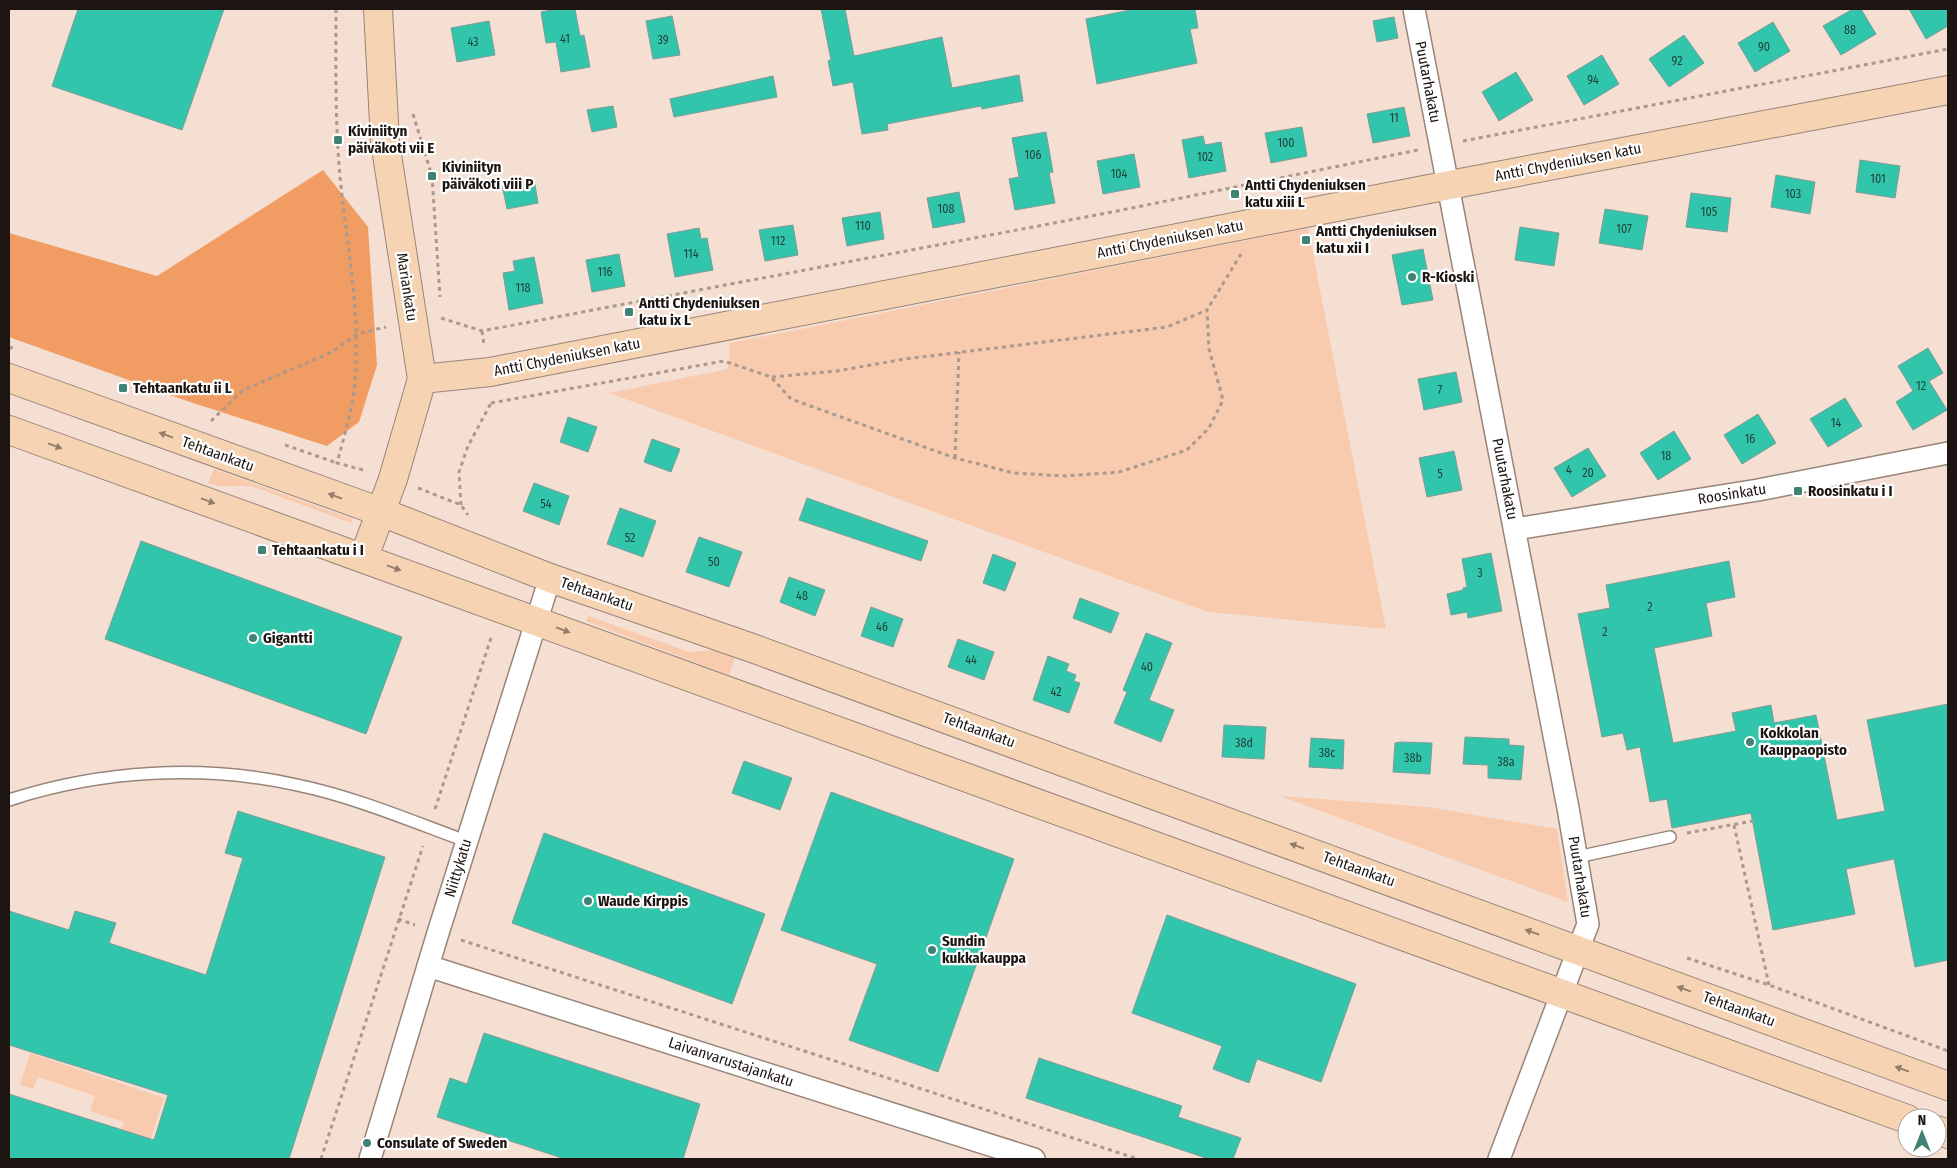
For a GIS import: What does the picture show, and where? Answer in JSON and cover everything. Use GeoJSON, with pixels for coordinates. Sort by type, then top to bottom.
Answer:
{"type":"FeatureCollection","features":[{"type":"Feature","properties":{"kind":"main road","name":"Mariankatu"},"geometry":{"type":"LineString","coordinates":[[364,557],[393,479],[422,379],[385,142],[378,9]]}},
{"type":"Feature","properties":{"kind":"main road","name":"Antti Chydeniuksen katu"},"geometry":{"type":"LineString","coordinates":[[422,379],[490,372],[1448,185],[1948,90]]}},
{"type":"Feature","properties":{"kind":"main road","name":"Tehtaankatu"},"geometry":{"type":"LineString","coordinates":[[9,378],[381,512],[550,578],[761,651],[1579,949],[1948,1086]]}},
{"type":"Feature","properties":{"kind":"main road"},"geometry":{"type":"LineString","coordinates":[[9,430],[364,557],[1897,1115]]}},
{"type":"Feature","properties":{"kind":"street","name":"Puutarhakatu"},"geometry":{"type":"LineString","coordinates":[[1414,9],[1515,529],[1588,924],[1499,1159]]}},
{"type":"Feature","properties":{"kind":"street","name":"Roosinkatu"},"geometry":{"type":"LineString","coordinates":[[1515,529],[1758,490],[1948,454]]}},
{"type":"Feature","properties":{"kind":"street","name":"Niittykatu"},"geometry":{"type":"LineString","coordinates":[[370,1159],[466,841],[550,578]]}},
{"type":"Feature","properties":{"kind":"street","name":"Laivanvarustajankatu"},"geometry":{"type":"LineString","coordinates":[[428,966],[1034,1159]]}},
{"type":"Feature","properties":{"kind":"lane"},"geometry":{"type":"LineString","coordinates":[[9,800],[43,789],[128,775],[172,772],[251,777],[299,785],[345,797],[466,841]]}},
{"type":"Feature","properties":{"kind":"lane"},"geometry":{"type":"LineString","coordinates":[[1577,857],[1670,837]]}},
{"type":"Feature","properties":{"kind":"path"},"geometry":{"type":"LineString","coordinates":[[336,9],[335,76],[339,166],[349,240],[358,334],[351,412],[337,463],[393,479],[461,505],[459,472],[468,446],[491,403],[490,372],[482,331]]}},
{"type":"Feature","properties":{"kind":"path"},"geometry":{"type":"LineString","coordinates":[[211,420],[243,390],[330,353],[358,334],[412,320],[441,318],[482,331],[1098,215],[1440,145],[1948,49]]}},
{"type":"Feature","properties":{"kind":"path"},"geometry":{"type":"LineString","coordinates":[[412,110],[432,176],[440,298]]}},
{"type":"Feature","properties":{"kind":"path"},"geometry":{"type":"LineString","coordinates":[[772,377],[791,398],[955,458],[1014,473],[1065,476],[1119,472],[1188,450],[1209,428],[1223,400],[1209,349],[1207,310],[1242,253]]}},
{"type":"Feature","properties":{"kind":"path"},"geometry":{"type":"LineString","coordinates":[[440,308],[441,318]]}},
{"type":"Feature","properties":{"kind":"path"},"geometry":{"type":"LineString","coordinates":[[491,403],[724,361],[772,377],[836,371],[959,352],[1168,327],[1207,310]]}},
{"type":"Feature","properties":{"kind":"path"},"geometry":{"type":"LineString","coordinates":[[955,458],[959,352]]}},
{"type":"Feature","properties":{"kind":"path"},"geometry":{"type":"LineString","coordinates":[[321,1159],[492,635]]}},
{"type":"Feature","properties":{"kind":"path"},"geometry":{"type":"LineString","coordinates":[[1670,837],[1753,821]]}},
{"type":"Feature","properties":{"kind":"path"},"geometry":{"type":"LineString","coordinates":[[1734,825],[1769,984]]}},
{"type":"Feature","properties":{"kind":"path"},"geometry":{"type":"LineString","coordinates":[[398,919],[1138,1159]]}},
{"type":"Feature","properties":{"kind":"shaded area"},"geometry":{"type":"Polygon","coordinates":[[[323,170],[368,227],[377,365],[359,422],[327,446],[187,401],[9,337],[9,233],[157,276],[323,170]]]}},
{"type":"Feature","properties":{"kind":"shaded area"},"geometry":{"type":"Polygon","coordinates":[[[1308,228],[1386,629],[1208,612],[609,393],[728,369],[730,343],[1308,228]]]}},
{"type":"Feature","properties":{"kind":"shaded area"},"geometry":{"type":"Polygon","coordinates":[[[214,469],[352,519],[351,523],[251,486],[217,486],[208,483],[214,469]]]}},
{"type":"Feature","properties":{"kind":"shaded area"},"geometry":{"type":"Polygon","coordinates":[[[588,616],[689,652],[717,650],[735,658],[729,675],[586,621],[588,616]]]}},
{"type":"Feature","properties":{"kind":"shaded area"},"geometry":{"type":"Polygon","coordinates":[[[1280,796],[1428,807],[1557,829],[1568,902],[1280,796]]]}},
{"type":"Feature","properties":{"kind":"shaded area"},"geometry":{"type":"Polygon","coordinates":[[[30,1053],[164,1098],[144,1159],[112,1159],[124,1122],[90,1111],[95,1096],[38,1077],[33,1089],[20,1085],[30,1053]]]}},
{"type":"Feature","properties":{"kind":"building"},"geometry":{"type":"Polygon","coordinates":[[[78,9],[224,9],[182,130],[52,86],[78,9]]]}},
{"type":"Feature","properties":{"kind":"building"},"geometry":{"type":"Polygon","coordinates":[[[557,9],[575,9],[580,36],[584,35],[590,67],[561,72],[556,42],[546,43],[541,12],[557,9]]]}},
{"type":"Feature","properties":{"kind":"building"},"geometry":{"type":"Polygon","coordinates":[[[821,9],[845,9],[854,56],[942,37],[952,88],[1019,75],[1023,101],[982,109],[981,106],[887,124],[888,130],[862,134],[853,82],[833,86],[828,61],[831,60],[821,9]]]}},
{"type":"Feature","properties":{"kind":"building"},"geometry":{"type":"Polygon","coordinates":[[[1135,9],[1195,9],[1198,28],[1190,29],[1197,63],[1097,84],[1086,19],[1135,9]]]}},
{"type":"Feature","properties":{"kind":"building"},"geometry":{"type":"Polygon","coordinates":[[[1853,9],[1861,9],[1876,34],[1841,55],[1823,26],[1853,9]]]}},
{"type":"Feature","properties":{"kind":"building"},"geometry":{"type":"Polygon","coordinates":[[[1909,9],[1948,9],[1948,26],[1926,39],[1909,9]]]}},
{"type":"Feature","properties":{"kind":"building"},"geometry":{"type":"Polygon","coordinates":[[[672,16],[680,55],[653,59],[646,21],[672,16]]]}},
{"type":"Feature","properties":{"kind":"building"},"geometry":{"type":"Polygon","coordinates":[[[1394,17],[1398,38],[1377,42],[1373,21],[1394,17]]]}},
{"type":"Feature","properties":{"kind":"building"},"geometry":{"type":"Polygon","coordinates":[[[489,21],[495,55],[457,62],[451,28],[489,21]]]}},
{"type":"Feature","properties":{"kind":"building"},"geometry":{"type":"Polygon","coordinates":[[[1773,22],[1790,51],[1755,72],[1738,43],[1773,22]]]}},
{"type":"Feature","properties":{"kind":"building"},"geometry":{"type":"Polygon","coordinates":[[[1684,35],[1704,63],[1669,87],[1649,59],[1684,35]]]}},
{"type":"Feature","properties":{"kind":"building"},"geometry":{"type":"Polygon","coordinates":[[[1602,55],[1619,84],[1584,105],[1567,76],[1602,55]]]}},
{"type":"Feature","properties":{"kind":"building"},"geometry":{"type":"Polygon","coordinates":[[[1516,72],[1533,100],[1499,121],[1482,92],[1516,72]]]}},
{"type":"Feature","properties":{"kind":"building"},"geometry":{"type":"Polygon","coordinates":[[[773,76],[777,97],[674,117],[670,99],[773,76]]]}},
{"type":"Feature","properties":{"kind":"building"},"geometry":{"type":"Polygon","coordinates":[[[613,106],[617,127],[592,132],[587,110],[613,106]]]}},
{"type":"Feature","properties":{"kind":"building"},"geometry":{"type":"Polygon","coordinates":[[[1404,107],[1410,136],[1373,143],[1367,114],[1404,107]]]}},
{"type":"Feature","properties":{"kind":"building"},"geometry":{"type":"Polygon","coordinates":[[[1302,127],[1307,156],[1271,163],[1265,133],[1302,127]]]}},
{"type":"Feature","properties":{"kind":"building"},"geometry":{"type":"Polygon","coordinates":[[[1046,132],[1053,172],[1049,173],[1055,203],[1015,210],[1009,179],[1019,177],[1012,138],[1046,132]]]}},
{"type":"Feature","properties":{"kind":"building"},"geometry":{"type":"Polygon","coordinates":[[[1203,136],[1205,145],[1221,142],[1226,171],[1189,178],[1182,140],[1203,136]]]}},
{"type":"Feature","properties":{"kind":"building"},"geometry":{"type":"Polygon","coordinates":[[[1134,154],[1140,187],[1103,194],[1097,161],[1134,154]]]}},
{"type":"Feature","properties":{"kind":"building"},"geometry":{"type":"Polygon","coordinates":[[[1860,160],[1900,166],[1895,198],[1856,192],[1860,160]]]}},
{"type":"Feature","properties":{"kind":"building"},"geometry":{"type":"Polygon","coordinates":[[[1776,175],[1815,182],[1810,214],[1771,207],[1776,175]]]}},
{"type":"Feature","properties":{"kind":"building"},"geometry":{"type":"Polygon","coordinates":[[[534,179],[538,203],[507,209],[502,185],[534,179]]]}},
{"type":"Feature","properties":{"kind":"building"},"geometry":{"type":"Polygon","coordinates":[[[959,192],[965,222],[933,228],[927,198],[959,192]]]}},
{"type":"Feature","properties":{"kind":"building"},"geometry":{"type":"Polygon","coordinates":[[[1691,193],[1731,198],[1727,232],[1686,227],[1691,193]]]}},
{"type":"Feature","properties":{"kind":"building"},"geometry":{"type":"Polygon","coordinates":[[[1605,209],[1648,216],[1642,250],[1599,243],[1605,209]]]}},
{"type":"Feature","properties":{"kind":"building"},"geometry":{"type":"Polygon","coordinates":[[[880,212],[884,239],[847,246],[842,218],[880,212]]]}},
{"type":"Feature","properties":{"kind":"building"},"geometry":{"type":"Polygon","coordinates":[[[793,225],[798,255],[765,261],[759,230],[793,225]]]}},
{"type":"Feature","properties":{"kind":"building"},"geometry":{"type":"Polygon","coordinates":[[[1520,227],[1559,233],[1554,266],[1515,260],[1520,227]]]}},
{"type":"Feature","properties":{"kind":"building"},"geometry":{"type":"Polygon","coordinates":[[[699,228],[701,239],[707,238],[713,270],[675,277],[667,234],[699,228]]]}},
{"type":"Feature","properties":{"kind":"building","name":"R-Kioski"},"geometry":{"type":"Polygon","coordinates":[[[1423,249],[1433,300],[1402,305],[1392,255],[1423,249]]]}},
{"type":"Feature","properties":{"kind":"building"},"geometry":{"type":"Polygon","coordinates":[[[619,254],[625,286],[592,292],[586,260],[619,254]]]}},
{"type":"Feature","properties":{"kind":"building"},"geometry":{"type":"Polygon","coordinates":[[[534,257],[543,303],[509,310],[503,273],[515,271],[513,261],[534,257]]]}},
{"type":"Feature","properties":{"kind":"building"},"geometry":{"type":"Polygon","coordinates":[[[1928,348],[1943,373],[1929,381],[1947,410],[1913,430],[1896,402],[1913,391],[1898,366],[1928,348]]]}},
{"type":"Feature","properties":{"kind":"building"},"geometry":{"type":"Polygon","coordinates":[[[1456,372],[1462,402],[1424,410],[1418,379],[1456,372]]]}},
{"type":"Feature","properties":{"kind":"building"},"geometry":{"type":"Polygon","coordinates":[[[1845,398],[1862,426],[1828,447],[1810,419],[1845,398]]]}},
{"type":"Feature","properties":{"kind":"building"},"geometry":{"type":"Polygon","coordinates":[[[1758,414],[1776,443],[1742,464],[1724,435],[1758,414]]]}},
{"type":"Feature","properties":{"kind":"building"},"geometry":{"type":"Polygon","coordinates":[[[568,417],[597,427],[588,452],[560,442],[568,417]]]}},
{"type":"Feature","properties":{"kind":"building"},"geometry":{"type":"Polygon","coordinates":[[[1674,431],[1691,459],[1658,480],[1640,453],[1674,431]]]}},
{"type":"Feature","properties":{"kind":"building"},"geometry":{"type":"Polygon","coordinates":[[[652,439],[680,449],[671,472],[644,462],[652,439]]]}},
{"type":"Feature","properties":{"kind":"building"},"geometry":{"type":"Polygon","coordinates":[[[1588,448],[1606,476],[1572,497],[1554,468],[1588,448]]]}},
{"type":"Feature","properties":{"kind":"building"},"geometry":{"type":"Polygon","coordinates":[[[1454,451],[1462,490],[1427,497],[1419,458],[1454,451]]]}},
{"type":"Feature","properties":{"kind":"building"},"geometry":{"type":"Polygon","coordinates":[[[534,483],[569,496],[559,525],[523,511],[534,483]]]}},
{"type":"Feature","properties":{"kind":"building"},"geometry":{"type":"Polygon","coordinates":[[[807,498],[928,541],[921,561],[799,520],[807,498]]]}},
{"type":"Feature","properties":{"kind":"building"},"geometry":{"type":"Polygon","coordinates":[[[620,508],[656,521],[643,557],[607,544],[620,508]]]}},
{"type":"Feature","properties":{"kind":"building"},"geometry":{"type":"Polygon","coordinates":[[[699,537],[742,552],[729,587],[686,572],[699,537]]]}},
{"type":"Feature","properties":{"kind":"building","name":"Gigantti"},"geometry":{"type":"Polygon","coordinates":[[[141,541],[402,637],[366,734],[105,639],[141,541]]]}},
{"type":"Feature","properties":{"kind":"building"},"geometry":{"type":"Polygon","coordinates":[[[1491,553],[1502,611],[1468,618],[1467,612],[1451,615],[1447,594],[1463,590],[1463,588],[1467,587],[1462,559],[1491,553]]]}},
{"type":"Feature","properties":{"kind":"building"},"geometry":{"type":"Polygon","coordinates":[[[993,554],[1016,563],[1005,591],[983,583],[993,554]]]}},
{"type":"Feature","properties":{"kind":"building","name":"Kokkolan Kauppaopisto"},"geometry":{"type":"Polygon","coordinates":[[[1729,561],[1735,597],[1706,603],[1712,636],[1654,648],[1673,743],[1736,731],[1732,713],[1771,705],[1774,723],[1816,715],[1837,820],[1885,811],[1867,720],[1948,704],[1948,960],[1915,967],[1894,859],[1846,869],[1855,914],[1773,930],[1751,813],[1672,828],[1667,799],[1650,802],[1640,747],[1627,750],[1623,733],[1602,737],[1578,614],[1610,608],[1606,585],[1729,561]]]}},
{"type":"Feature","properties":{"kind":"building"},"geometry":{"type":"Polygon","coordinates":[[[789,577],[825,590],[815,616],[780,602],[789,577]]]}},
{"type":"Feature","properties":{"kind":"building"},"geometry":{"type":"Polygon","coordinates":[[[1080,598],[1119,613],[1111,633],[1073,618],[1080,598]]]}},
{"type":"Feature","properties":{"kind":"building"},"geometry":{"type":"Polygon","coordinates":[[[871,607],[903,619],[893,647],[861,636],[871,607]]]}},
{"type":"Feature","properties":{"kind":"building"},"geometry":{"type":"Polygon","coordinates":[[[1146,633],[1172,643],[1149,700],[1174,710],[1161,742],[1114,723],[1127,692],[1123,690],[1146,633]]]}},
{"type":"Feature","properties":{"kind":"building"},"geometry":{"type":"Polygon","coordinates":[[[958,639],[994,652],[984,680],[948,667],[958,639]]]}},
{"type":"Feature","properties":{"kind":"building"},"geometry":{"type":"Polygon","coordinates":[[[1048,656],[1069,664],[1066,671],[1076,675],[1074,681],[1080,683],[1069,713],[1033,700],[1048,656]]]}},
{"type":"Feature","properties":{"kind":"building"},"geometry":{"type":"Polygon","coordinates":[[[1224,725],[1266,727],[1264,759],[1222,757],[1224,725]]]}},
{"type":"Feature","properties":{"kind":"building"},"geometry":{"type":"Polygon","coordinates":[[[1465,737],[1509,739],[1509,745],[1524,746],[1521,780],[1488,778],[1488,765],[1463,764],[1465,737]]]}},
{"type":"Feature","properties":{"kind":"building"},"geometry":{"type":"Polygon","coordinates":[[[1311,738],[1344,740],[1343,769],[1309,767],[1311,738]]]}},
{"type":"Feature","properties":{"kind":"building"},"geometry":{"type":"Polygon","coordinates":[[[1395,743],[1432,743],[1430,774],[1393,772],[1395,743]]]}},
{"type":"Feature","properties":{"kind":"building"},"geometry":{"type":"Polygon","coordinates":[[[744,761],[792,778],[780,810],[732,793],[744,761]]]}},
{"type":"Feature","properties":{"kind":"building"},"geometry":{"type":"Polygon","coordinates":[[[831,792],[1014,859],[938,1072],[849,1040],[877,964],[781,930],[831,792]]]}},
{"type":"Feature","properties":{"kind":"building"},"geometry":{"type":"Polygon","coordinates":[[[238,811],[385,857],[289,1159],[9,1159],[9,1094],[154,1140],[168,1095],[9,1045],[9,911],[69,930],[75,911],[116,923],[109,943],[206,975],[243,858],[225,853],[238,811]]]}},
{"type":"Feature","properties":{"kind":"building"},"geometry":{"type":"Polygon","coordinates":[[[544,833],[765,914],[732,1004],[512,923],[544,833]]]}},
{"type":"Feature","properties":{"kind":"building"},"geometry":{"type":"Polygon","coordinates":[[[1167,915],[1356,984],[1321,1082],[1257,1059],[1249,1083],[1213,1069],[1222,1046],[1132,1013],[1167,915]]]}},
{"type":"Feature","properties":{"kind":"building"},"geometry":{"type":"Polygon","coordinates":[[[484,1033],[700,1104],[683,1159],[565,1159],[437,1117],[450,1078],[467,1084],[484,1033]]]}},
{"type":"Feature","properties":{"kind":"building"},"geometry":{"type":"Polygon","coordinates":[[[1039,1058],[1182,1106],[1178,1117],[1241,1138],[1233,1159],[1209,1159],[1026,1098],[1039,1058]]]}},
{"type":"Feature","properties":{"kind":"place","name":"Kiviniityn päiväkoti vii E"},"geometry":{"type":"Point","coordinates":[338,140]}},
{"type":"Feature","properties":{"kind":"place","name":"Kiviniityn päiväkoti viii P"},"geometry":{"type":"Point","coordinates":[432,176]}},
{"type":"Feature","properties":{"kind":"place","name":"Antti Chydeniuksen katu xiii L"},"geometry":{"type":"Point","coordinates":[1235,194]}},
{"type":"Feature","properties":{"kind":"place","name":"Antti Chydeniuksen katu xii I"},"geometry":{"type":"Point","coordinates":[1306,240]}},
{"type":"Feature","properties":{"kind":"place","name":"R-Kioski"},"geometry":{"type":"Point","coordinates":[1412,277]}},
{"type":"Feature","properties":{"kind":"place","name":"Antti Chydeniuksen katu ix L"},"geometry":{"type":"Point","coordinates":[629,312]}},
{"type":"Feature","properties":{"kind":"place","name":"Tehtaankatu ii L"},"geometry":{"type":"Point","coordinates":[123,388]}},
{"type":"Feature","properties":{"kind":"place","name":"Roosinkatu i I"},"geometry":{"type":"Point","coordinates":[1798,491]}},
{"type":"Feature","properties":{"kind":"place","name":"Tehtaankatu i I"},"geometry":{"type":"Point","coordinates":[262,550]}},
{"type":"Feature","properties":{"kind":"place","name":"Gigantti"},"geometry":{"type":"Point","coordinates":[253,638]}},
{"type":"Feature","properties":{"kind":"place","name":"Kokkolan Kauppaopisto"},"geometry":{"type":"Point","coordinates":[1750,742]}},
{"type":"Feature","properties":{"kind":"place","name":"Waude Kirppis"},"geometry":{"type":"Point","coordinates":[588,901]}},
{"type":"Feature","properties":{"kind":"place","name":"Sundin kukkakauppa"},"geometry":{"type":"Point","coordinates":[932,950]}},
{"type":"Feature","properties":{"kind":"place","name":"Consulate of Sweden"},"geometry":{"type":"Point","coordinates":[367,1143]}}]}
